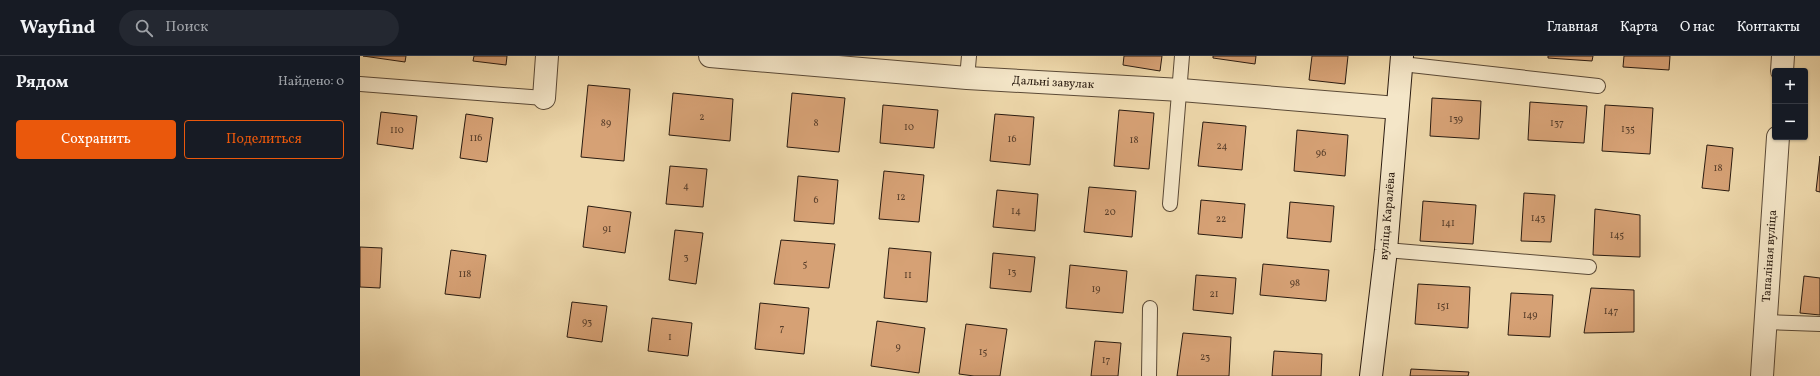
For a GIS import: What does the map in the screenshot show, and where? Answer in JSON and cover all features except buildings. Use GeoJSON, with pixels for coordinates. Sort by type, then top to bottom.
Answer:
{"type":"FeatureCollection","features":[{"type":"Feature","properties":{"kind":"street"},"geometry":{"type":"LineString","coordinates":[[544,98],[547,56]]}},
{"type":"Feature","properties":{"kind":"street","name":"Дальні завулак"},"geometry":{"type":"LineString","coordinates":[[710,56],[967,78],[1181,90],[1397,108]]}},
{"type":"Feature","properties":{"kind":"street"},"geometry":{"type":"LineString","coordinates":[[1782,68],[1783,56]]}},
{"type":"Feature","properties":{"kind":"street","name":"вуліца Каралёва"},"geometry":{"type":"LineString","coordinates":[[1371,376],[1386,250],[1402,60]]}},
{"type":"Feature","properties":{"kind":"street","name":"Тапаліная вуліца"},"geometry":{"type":"LineString","coordinates":[[1762,376],[1778,140]]}},
{"type":"Feature","properties":{"kind":"lane"},"geometry":{"type":"LineString","coordinates":[[967,78],[969,56]]}},
{"type":"Feature","properties":{"kind":"lane"},"geometry":{"type":"LineString","coordinates":[[1170,204],[1181,90],[1182,56]]}},
{"type":"Feature","properties":{"kind":"lane"},"geometry":{"type":"LineString","coordinates":[[1402,60],[1598,86]]}},
{"type":"Feature","properties":{"kind":"lane"},"geometry":{"type":"LineString","coordinates":[[360,84],[544,98]]}},
{"type":"Feature","properties":{"kind":"lane"},"geometry":{"type":"LineString","coordinates":[[1386,250],[1588,267]]}},
{"type":"Feature","properties":{"kind":"lane"},"geometry":{"type":"LineString","coordinates":[[1149,376],[1150,308]]}},
{"type":"Feature","properties":{"kind":"lane"},"geometry":{"type":"LineString","coordinates":[[1766,322],[1820,324]]}}]}
